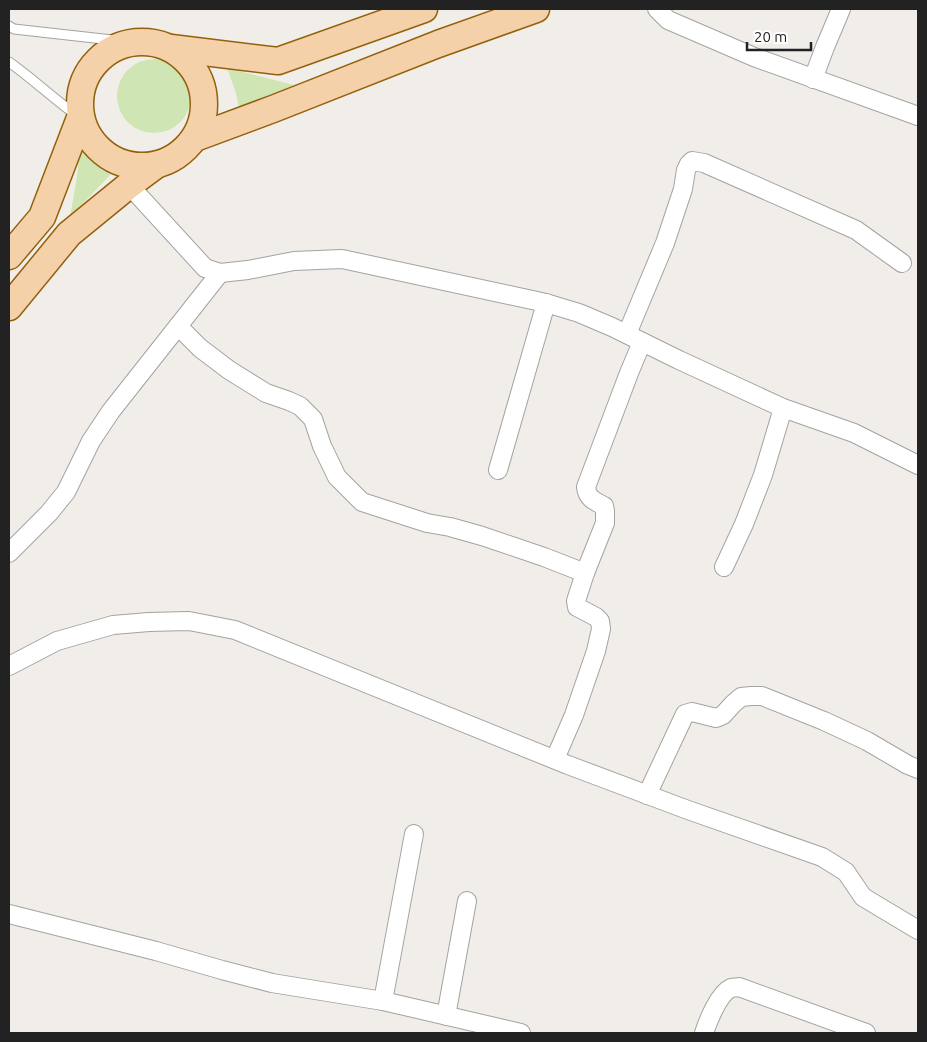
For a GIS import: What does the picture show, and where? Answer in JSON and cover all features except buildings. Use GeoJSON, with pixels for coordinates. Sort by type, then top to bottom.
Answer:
{"type":"FeatureCollection","features":[{"type":"Feature","properties":{"kind":"main road"},"geometry":{"type":"LineString","coordinates":[[9,256],[42,217],[80,118],[80,98],[84,79],[95,62],[111,49],[130,42],[151,41],[171,48],[278,61],[424,9]]}},
{"type":"Feature","properties":{"kind":"main road"},"geometry":{"type":"LineString","coordinates":[[195,138],[438,44],[536,9]]}},
{"type":"Feature","properties":{"kind":"main road"},"geometry":{"type":"LineString","coordinates":[[80,118],[89,136],[101,151],[118,161],[136,166],[156,165],[171,160],[184,151],[195,138],[203,119],[205,98],[200,78],[188,60],[171,48]]}},
{"type":"Feature","properties":{"kind":"main road"},"geometry":{"type":"LineString","coordinates":[[9,307],[69,234],[156,165]]}},
{"type":"Feature","properties":{"kind":"street"},"geometry":{"type":"LineString","coordinates":[[657,9],[668,20],[754,57],[918,116]]}},
{"type":"Feature","properties":{"kind":"street"},"geometry":{"type":"LineString","coordinates":[[813,79],[841,9]]}},
{"type":"Feature","properties":{"kind":"street"},"geometry":{"type":"LineString","coordinates":[[627,334],[665,242],[683,189],[686,170],[692,161],[704,163],[856,230],[902,263]]}},
{"type":"Feature","properties":{"kind":"street"},"geometry":{"type":"LineString","coordinates":[[129,185],[205,268],[220,272],[248,270],[294,261],[342,259],[546,303],[580,313],[783,408],[854,433],[918,465]]}},
{"type":"Feature","properties":{"kind":"street"},"geometry":{"type":"LineString","coordinates":[[9,553],[66,492],[91,441],[111,411],[220,272]]}},
{"type":"Feature","properties":{"kind":"street"},"geometry":{"type":"LineString","coordinates":[[498,470],[546,303]]}},
{"type":"Feature","properties":{"kind":"street"},"geometry":{"type":"LineString","coordinates":[[178,326],[200,348],[230,370],[266,393],[300,406],[313,419],[322,446],[337,477],[362,502],[427,523],[450,527],[491,539],[544,557],[585,574]]}},
{"type":"Feature","properties":{"kind":"street"},"geometry":{"type":"LineString","coordinates":[[555,759],[574,715],[596,651],[601,629],[600,621],[577,607],[576,601],[605,523],[604,506],[592,500],[587,493],[586,487],[642,342]]}},
{"type":"Feature","properties":{"kind":"street"},"geometry":{"type":"LineString","coordinates":[[724,567],[744,524],[763,475],[783,408]]}},
{"type":"Feature","properties":{"kind":"street"},"geometry":{"type":"LineString","coordinates":[[9,666],[57,642],[113,625],[189,621],[235,630],[647,795],[822,857],[846,872],[863,897],[918,930]]}},
{"type":"Feature","properties":{"kind":"street"},"geometry":{"type":"LineString","coordinates":[[647,795],[685,714],[692,712],[716,718],[723,715],[741,697],[751,696],[768,698],[824,721],[867,741],[918,769]]}},
{"type":"Feature","properties":{"kind":"street"},"geometry":{"type":"LineString","coordinates":[[383,1001],[414,834]]}},
{"type":"Feature","properties":{"kind":"street"},"geometry":{"type":"LineString","coordinates":[[446,1016],[467,900]]}},
{"type":"Feature","properties":{"kind":"street"},"geometry":{"type":"LineString","coordinates":[[9,914],[272,982],[383,1001],[521,1033]]}},
{"type":"Feature","properties":{"kind":"street"},"geometry":{"type":"LineString","coordinates":[[704,1033],[721,997],[731,988],[739,988],[866,1033]]}},
{"type":"Feature","properties":{"kind":"lane"},"geometry":{"type":"LineString","coordinates":[[9,26],[14,29],[130,42]]}},
{"type":"Feature","properties":{"kind":"lane"},"geometry":{"type":"LineString","coordinates":[[9,62],[80,118]]}},
{"type":"Feature","properties":{"kind":"green space"},"geometry":{"type":"Polygon","coordinates":[[[154,59],[175,65],[185,75],[191,96],[185,117],[175,127],[154,133],[133,127],[123,117],[117,96],[123,75],[133,65],[154,59]]]}},
{"type":"Feature","properties":{"kind":"green space"},"geometry":{"type":"Polygon","coordinates":[[[227,68],[294,85],[239,108],[227,68]]]}},
{"type":"Feature","properties":{"kind":"green space"},"geometry":{"type":"Polygon","coordinates":[[[80,148],[96,164],[112,173],[70,217],[77,177],[80,148]]]}}]}
